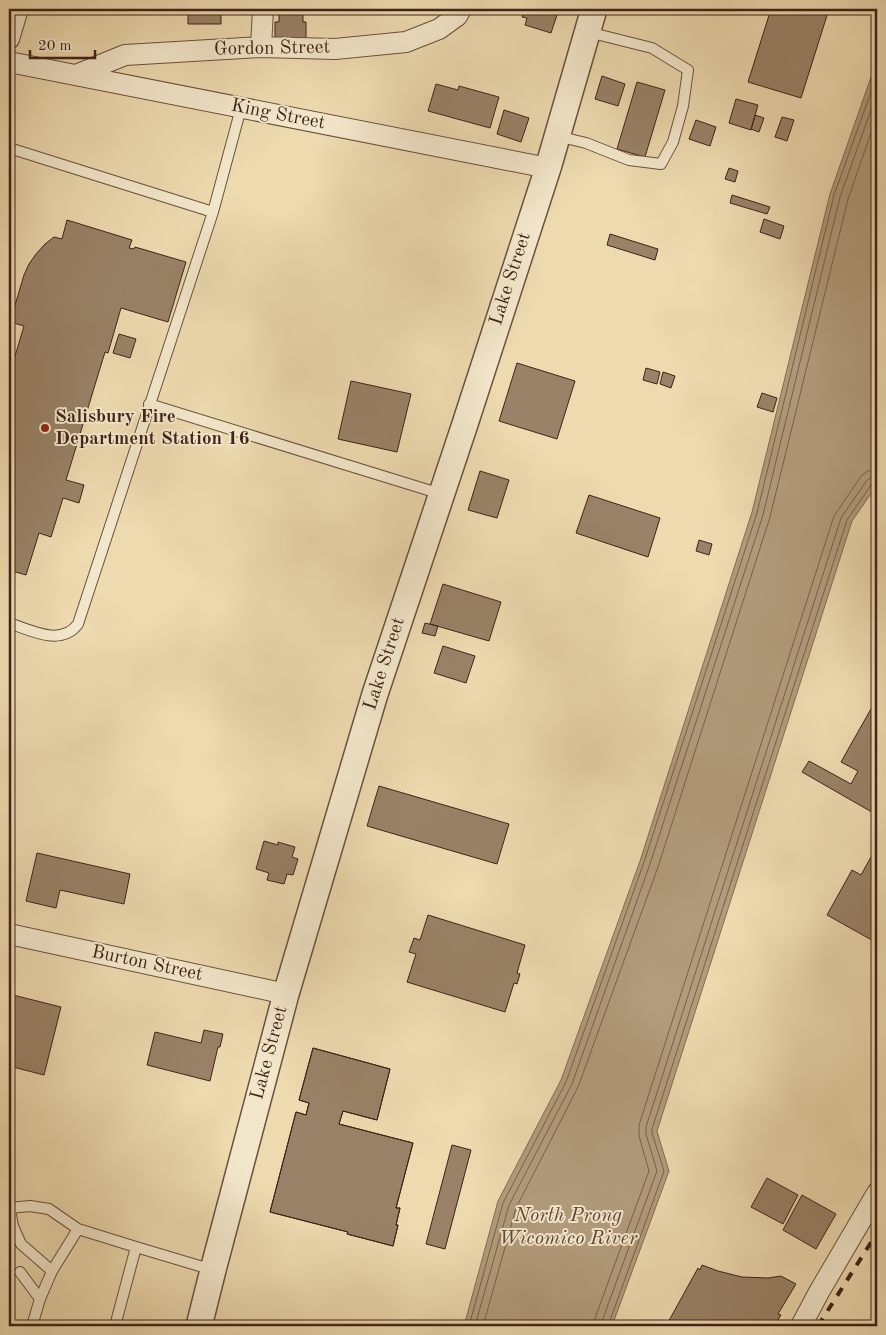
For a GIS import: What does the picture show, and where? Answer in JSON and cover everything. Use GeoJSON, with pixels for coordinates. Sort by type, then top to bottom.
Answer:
{"type":"FeatureCollection","features":[{"type":"Feature","properties":{"kind":"street"},"geometry":{"type":"LineString","coordinates":[[9,39],[18,9]]}},
{"type":"Feature","properties":{"kind":"street"},"geometry":{"type":"LineString","coordinates":[[261,47],[263,9]]}},
{"type":"Feature","properties":{"kind":"street","name":"Gordon Street"},"geometry":{"type":"LineString","coordinates":[[76,75],[125,55],[261,47],[335,49],[406,42],[439,29],[457,16],[461,9]]}},
{"type":"Feature","properties":{"kind":"street","name":"Lake Street"},"geometry":{"type":"LineString","coordinates":[[199,1326],[212,1270],[286,994],[375,694],[548,168],[590,20]]}},
{"type":"Feature","properties":{"kind":"street","name":"King Street"},"geometry":{"type":"LineString","coordinates":[[9,62],[548,168]]}},
{"type":"Feature","properties":{"kind":"street","name":"Burton Street"},"geometry":{"type":"LineString","coordinates":[[9,934],[286,994]]}},
{"type":"Feature","properties":{"kind":"street"},"geometry":{"type":"LineString","coordinates":[[801,1326],[877,1193]]}},
{"type":"Feature","properties":{"kind":"lane"},"geometry":{"type":"LineString","coordinates":[[557,136],[586,143],[629,160],[661,164],[673,142],[683,106],[688,70],[652,48],[590,20]]}},
{"type":"Feature","properties":{"kind":"lane"},"geometry":{"type":"LineString","coordinates":[[9,624],[56,636],[70,633],[78,624],[213,212],[241,108]]}},
{"type":"Feature","properties":{"kind":"lane"},"geometry":{"type":"LineString","coordinates":[[9,148],[213,212]]}},
{"type":"Feature","properties":{"kind":"lane"},"geometry":{"type":"LineString","coordinates":[[149,404],[441,494]]}},
{"type":"Feature","properties":{"kind":"lane"},"geometry":{"type":"LineString","coordinates":[[52,1271],[21,1244],[13,1226],[9,1208],[30,1206],[49,1209],[78,1229],[212,1270]]}},
{"type":"Feature","properties":{"kind":"lane"},"geometry":{"type":"LineString","coordinates":[[32,1326],[40,1299],[52,1271],[78,1229]]}},
{"type":"Feature","properties":{"kind":"lane"},"geometry":{"type":"LineString","coordinates":[[115,1326],[136,1247]]}},
{"type":"Feature","properties":{"kind":"lane"},"geometry":{"type":"LineString","coordinates":[[20,1272],[40,1299]]}},
{"type":"Feature","properties":{"kind":"water","name":"North Prong Wicomico River"},"geometry":{"type":"Polygon","coordinates":[[[877,60],[877,485],[852,521],[657,1131],[669,1171],[612,1326],[464,1326],[498,1201],[561,1080],[640,861],[752,512],[830,194],[877,60]]]}},
{"type":"Feature","properties":{"kind":"building"},"geometry":{"type":"Polygon","coordinates":[[[188,9],[221,9],[221,24],[188,24],[188,9]]]}},
{"type":"Feature","properties":{"kind":"building"},"geometry":{"type":"Polygon","coordinates":[[[525,9],[559,9],[551,33],[525,25],[527,18],[522,17],[525,9]]]}},
{"type":"Feature","properties":{"kind":"building"},"geometry":{"type":"Polygon","coordinates":[[[771,9],[829,9],[801,98],[748,82],[771,9]]]}},
{"type":"Feature","properties":{"kind":"building"},"geometry":{"type":"Polygon","coordinates":[[[279,12],[303,13],[303,22],[306,22],[306,41],[275,40],[275,22],[279,22],[279,12]]]}},
{"type":"Feature","properties":{"kind":"building"},"geometry":{"type":"Polygon","coordinates":[[[602,76],[625,84],[618,106],[595,99],[602,76]]]}},
{"type":"Feature","properties":{"kind":"building"},"geometry":{"type":"Polygon","coordinates":[[[637,82],[665,90],[645,157],[617,149],[637,82]]]}},
{"type":"Feature","properties":{"kind":"building"},"geometry":{"type":"Polygon","coordinates":[[[436,84],[458,90],[459,86],[499,97],[490,128],[428,111],[436,84]]]}},
{"type":"Feature","properties":{"kind":"building"},"geometry":{"type":"Polygon","coordinates":[[[736,99],[758,105],[751,130],[729,123],[736,99]]]}},
{"type":"Feature","properties":{"kind":"building"},"geometry":{"type":"Polygon","coordinates":[[[504,110],[529,118],[521,142],[497,134],[504,110]]]}},
{"type":"Feature","properties":{"kind":"building"},"geometry":{"type":"Polygon","coordinates":[[[755,115],[764,118],[759,132],[751,129],[755,115]]]}},
{"type":"Feature","properties":{"kind":"building"},"geometry":{"type":"Polygon","coordinates":[[[782,117],[794,120],[787,141],[775,137],[782,117]]]}},
{"type":"Feature","properties":{"kind":"building"},"geometry":{"type":"Polygon","coordinates":[[[696,120],[716,127],[710,146],[689,139],[696,120]]]}},
{"type":"Feature","properties":{"kind":"building"},"geometry":{"type":"Polygon","coordinates":[[[729,168],[738,171],[735,182],[725,179],[729,168]]]}},
{"type":"Feature","properties":{"kind":"building"},"geometry":{"type":"Polygon","coordinates":[[[732,195],[770,207],[767,214],[730,203],[732,195]]]}},
{"type":"Feature","properties":{"kind":"building"},"geometry":{"type":"Polygon","coordinates":[[[764,219],[784,226],[780,239],[760,232],[764,219]]]}},
{"type":"Feature","properties":{"kind":"building","name":"Salisbury Fire Department Station 16"},"geometry":{"type":"Polygon","coordinates":[[[67,220],[132,240],[129,248],[134,249],[135,247],[186,262],[168,322],[121,308],[108,353],[105,352],[66,480],[84,485],[79,503],[63,498],[51,537],[39,533],[26,575],[9,570],[9,376],[24,326],[10,322],[29,264],[45,244],[54,237],[62,239],[67,220]]]}},
{"type":"Feature","properties":{"kind":"building"},"geometry":{"type":"Polygon","coordinates":[[[610,234],[658,249],[655,260],[607,245],[610,234]]]}},
{"type":"Feature","properties":{"kind":"building"},"geometry":{"type":"Polygon","coordinates":[[[119,334],[136,339],[130,358],[113,353],[119,334]]]}},
{"type":"Feature","properties":{"kind":"building"},"geometry":{"type":"Polygon","coordinates":[[[517,363],[575,381],[557,439],[499,421],[517,363]]]}},
{"type":"Feature","properties":{"kind":"building"},"geometry":{"type":"Polygon","coordinates":[[[646,368],[660,372],[657,384],[643,380],[646,368]]]}},
{"type":"Feature","properties":{"kind":"building"},"geometry":{"type":"Polygon","coordinates":[[[663,372],[675,376],[671,388],[660,384],[663,372]]]}},
{"type":"Feature","properties":{"kind":"building"},"geometry":{"type":"Polygon","coordinates":[[[351,381],[411,394],[397,452],[338,439],[351,381]]]}},
{"type":"Feature","properties":{"kind":"building"},"geometry":{"type":"Polygon","coordinates":[[[762,393],[777,398],[773,412],[757,407],[762,393]]]}},
{"type":"Feature","properties":{"kind":"building"},"geometry":{"type":"Polygon","coordinates":[[[480,471],[509,480],[497,518],[468,510],[480,471]]]}},
{"type":"Feature","properties":{"kind":"building"},"geometry":{"type":"Polygon","coordinates":[[[589,495],[660,518],[648,557],[576,533],[589,495]]]}},
{"type":"Feature","properties":{"kind":"building"},"geometry":{"type":"Polygon","coordinates":[[[699,540],[712,544],[709,555],[696,551],[699,540]]]}},
{"type":"Feature","properties":{"kind":"building"},"geometry":{"type":"Polygon","coordinates":[[[443,584],[501,602],[489,641],[430,624],[443,584]]]}},
{"type":"Feature","properties":{"kind":"building"},"geometry":{"type":"Polygon","coordinates":[[[425,623],[438,626],[435,636],[422,633],[425,623]]]}},
{"type":"Feature","properties":{"kind":"building"},"geometry":{"type":"Polygon","coordinates":[[[443,646],[475,656],[466,683],[434,673],[443,646]]]}},
{"type":"Feature","properties":{"kind":"building"},"geometry":{"type":"Polygon","coordinates":[[[876,700],[877,815],[802,772],[809,761],[851,784],[858,771],[841,762],[876,700]]]}},
{"type":"Feature","properties":{"kind":"building"},"geometry":{"type":"Polygon","coordinates":[[[379,786],[509,824],[497,864],[367,826],[379,786]]]}},
{"type":"Feature","properties":{"kind":"building"},"geometry":{"type":"Polygon","coordinates":[[[264,841],[278,845],[278,842],[295,847],[292,857],[298,859],[293,875],[287,874],[284,884],[267,880],[269,873],[256,869],[264,841]]]}},
{"type":"Feature","properties":{"kind":"building"},"geometry":{"type":"Polygon","coordinates":[[[877,846],[877,943],[827,915],[852,870],[861,875],[877,846]]]}},
{"type":"Feature","properties":{"kind":"building"},"geometry":{"type":"Polygon","coordinates":[[[37,853],[130,874],[124,904],[60,890],[56,908],[26,901],[37,853]]]}},
{"type":"Feature","properties":{"kind":"building"},"geometry":{"type":"Polygon","coordinates":[[[428,915],[525,945],[517,973],[520,974],[517,984],[514,983],[505,1012],[407,982],[416,954],[409,952],[414,938],[420,940],[428,915]]]}},
{"type":"Feature","properties":{"kind":"building"},"geometry":{"type":"Polygon","coordinates":[[[13,995],[61,1007],[44,1075],[9,1066],[9,1013],[13,995]]]}},
{"type":"Feature","properties":{"kind":"building"},"geometry":{"type":"Polygon","coordinates":[[[204,1030],[223,1034],[210,1081],[147,1065],[155,1032],[201,1043],[204,1030]]]}},
{"type":"Feature","properties":{"kind":"building"},"geometry":{"type":"Polygon","coordinates":[[[313,1048],[390,1069],[377,1120],[343,1111],[339,1124],[413,1143],[396,1208],[400,1208],[393,1246],[347,1234],[348,1232],[270,1212],[296,1112],[306,1115],[309,1103],[299,1100],[313,1048]]]}},
{"type":"Feature","properties":{"kind":"building"},"geometry":{"type":"Polygon","coordinates":[[[313,1048],[390,1069],[377,1120],[343,1111],[339,1124],[413,1143],[396,1208],[400,1208],[393,1246],[347,1234],[348,1232],[270,1212],[296,1112],[306,1115],[309,1103],[299,1100],[313,1048]]]}},
{"type":"Feature","properties":{"kind":"building"},"geometry":{"type":"Polygon","coordinates":[[[452,1145],[471,1150],[445,1249],[426,1244],[452,1145]]]}},
{"type":"Feature","properties":{"kind":"building"},"geometry":{"type":"Polygon","coordinates":[[[767,1178],[798,1195],[783,1224],[751,1207],[767,1178]]]}},
{"type":"Feature","properties":{"kind":"building"},"geometry":{"type":"Polygon","coordinates":[[[802,1195],[836,1214],[816,1249],[783,1230],[802,1195]]]}},
{"type":"Feature","properties":{"kind":"building"},"geometry":{"type":"Polygon","coordinates":[[[702,1265],[742,1277],[768,1278],[781,1276],[796,1284],[778,1314],[781,1315],[774,1326],[666,1326],[698,1268],[700,1270],[702,1265]]]}},
{"type":"Feature","properties":{"kind":"railway"},"geometry":{"type":"LineString","coordinates":[[818,1326],[877,1233]]}},
{"type":"Feature","properties":{"kind":"place","name":"Salisbury Fire Department Station 16"},"geometry":{"type":"Point","coordinates":[45,428]}}]}
